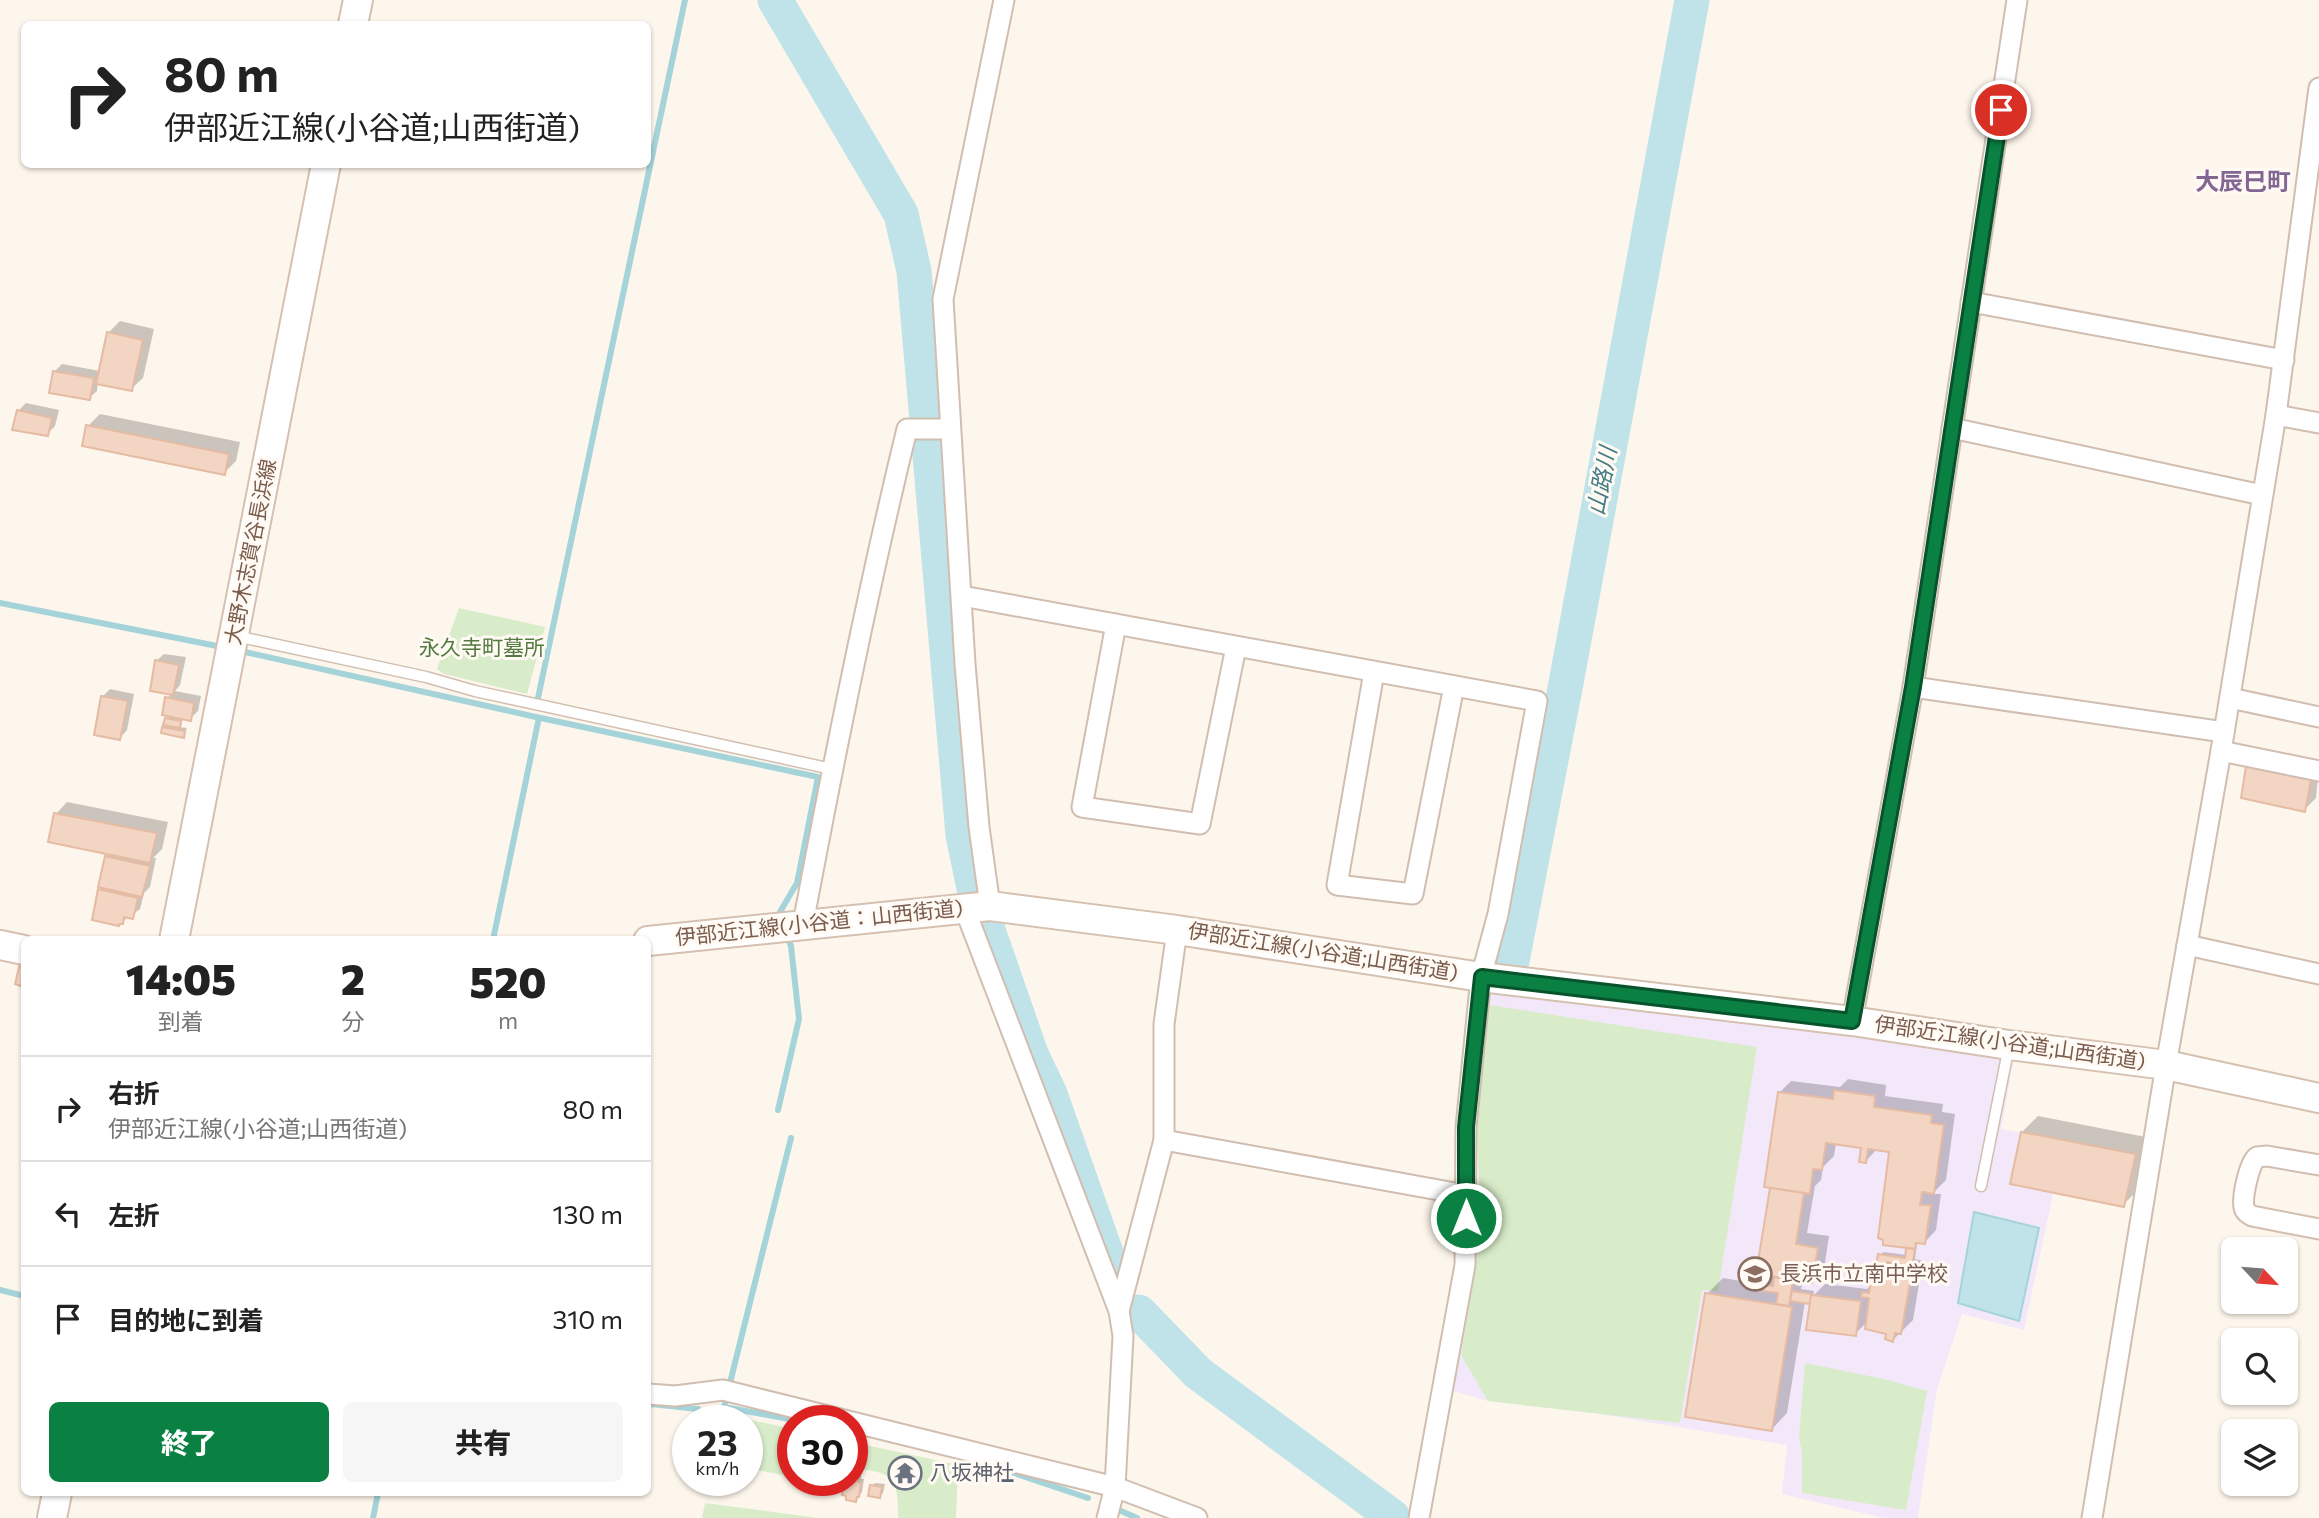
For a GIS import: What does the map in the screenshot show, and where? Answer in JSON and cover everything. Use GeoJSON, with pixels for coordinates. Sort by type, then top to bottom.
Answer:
{"type":"FeatureCollection","features":[{"type":"Feature","properties":{"kind":"main road"},"geometry":{"type":"LineString","coordinates":[[354,21],[358,0]]}},
{"type":"Feature","properties":{"kind":"main road","name":"大野木志賀谷長浜線"},"geometry":{"type":"LineString","coordinates":[[175,936],[325,168]]}},
{"type":"Feature","properties":{"kind":"main road","name":"伊部近江線(小谷道：山西街道)"},"geometry":{"type":"LineString","coordinates":[[651,941],[974,906]]}},
{"type":"Feature","properties":{"kind":"main road","name":"伊部近江線(小谷道;山西街道)"},"geometry":{"type":"LineString","coordinates":[[974,906],[1177,930],[1482,977],[1852,1021],[2166,1065],[2319,1098]]}},
{"type":"Feature","properties":{"kind":"main road"},"geometry":{"type":"LineString","coordinates":[[0,945],[21,949]]}},
{"type":"Feature","properties":{"kind":"main road"},"geometry":{"type":"LineString","coordinates":[[52,1518],[56,1496]]}},
{"type":"Feature","properties":{"kind":"street"},"geometry":{"type":"LineString","coordinates":[[1004,0],[943,299],[965,664],[979,827],[974,906],[1119,1311],[1123,1336],[1115,1487],[1107,1518]]}},
{"type":"Feature","properties":{"kind":"street"},"geometry":{"type":"LineString","coordinates":[[1852,1021],[1913,687],[2017,0]]}},
{"type":"Feature","properties":{"kind":"street"},"geometry":{"type":"LineString","coordinates":[[2092,1518],[2276,415],[2319,88]]}},
{"type":"Feature","properties":{"kind":"street"},"geometry":{"type":"LineString","coordinates":[[1971,302],[2284,360]]}},
{"type":"Feature","properties":{"kind":"street"},"geometry":{"type":"LineString","coordinates":[[2276,415],[2319,423]]}},
{"type":"Feature","properties":{"kind":"street"},"geometry":{"type":"LineString","coordinates":[[1952,428],[2262,495]]}},
{"type":"Feature","properties":{"kind":"street"},"geometry":{"type":"LineString","coordinates":[[803,924],[875,563],[907,429],[950,429]]}},
{"type":"Feature","properties":{"kind":"street"},"geometry":{"type":"LineString","coordinates":[[962,596],[1537,701],[1498,914],[1482,977],[1466,1127],[1465,1265],[1419,1518]]}},
{"type":"Feature","properties":{"kind":"street"},"geometry":{"type":"LineString","coordinates":[[1116,624],[1082,807],[1200,824],[1236,647]]}},
{"type":"Feature","properties":{"kind":"street"},"geometry":{"type":"LineString","coordinates":[[1374,672],[1337,885],[1413,894],[1454,686]]}},
{"type":"Feature","properties":{"kind":"street"},"geometry":{"type":"LineString","coordinates":[[1913,687],[2224,732]]}},
{"type":"Feature","properties":{"kind":"street"},"geometry":{"type":"LineString","coordinates":[[2230,698],[2319,717]]}},
{"type":"Feature","properties":{"kind":"street"},"geometry":{"type":"LineString","coordinates":[[2221,751],[2319,771]]}},
{"type":"Feature","properties":{"kind":"street"},"geometry":{"type":"LineString","coordinates":[[1119,1311],[1164,1140],[1164,1024],[1177,930]]}},
{"type":"Feature","properties":{"kind":"street"},"geometry":{"type":"LineString","coordinates":[[2187,945],[2319,974]]}},
{"type":"Feature","properties":{"kind":"street"},"geometry":{"type":"LineString","coordinates":[[1164,1140],[1466,1195]]}},
{"type":"Feature","properties":{"kind":"street"},"geometry":{"type":"LineString","coordinates":[[2319,1165],[2267,1156],[2257,1157],[2250,1164],[2244,1205],[2252,1216],[2319,1228]]}},
{"type":"Feature","properties":{"kind":"street"},"geometry":{"type":"LineString","coordinates":[[651,1394],[675,1396],[727,1391],[783,1405]]}},
{"type":"Feature","properties":{"kind":"street"},"geometry":{"type":"LineString","coordinates":[[868,1426],[1115,1487],[1198,1518]]}},
{"type":"Feature","properties":{"kind":"lane"},"geometry":{"type":"LineString","coordinates":[[235,636],[832,769]]}},
{"type":"Feature","properties":{"kind":"lane"},"geometry":{"type":"LineString","coordinates":[[1981,1186],[2009,1045]]}},
{"type":"Feature","properties":{"kind":"shaded area","name":"長浜市立南中学校"},"geometry":{"type":"Polygon","coordinates":[[[1489,986],[2014,1058],[2001,1129],[2136,1154],[2124,1204],[2053,1194],[2024,1330],[1962,1314],[1937,1389],[1918,1518],[1884,1518],[1782,1494],[1787,1445],[1593,1413],[1488,1401],[1453,1391],[1481,1234],[1476,1111],[1489,986]]]}},
{"type":"Feature","properties":{"kind":"green space","name":"永久寺町墓所"},"geometry":{"type":"Polygon","coordinates":[[[459,608],[545,627],[527,694],[444,674],[437,669],[459,608]]]}},
{"type":"Feature","properties":{"kind":"green space"},"geometry":{"type":"Polygon","coordinates":[[[1490,1005],[1757,1047],[1718,1291],[1702,1290],[1680,1423],[1488,1401],[1461,1355],[1481,1234],[1476,1111],[1490,1005]]]}},
{"type":"Feature","properties":{"kind":"green space"},"geometry":{"type":"Polygon","coordinates":[[[1805,1363],[1927,1391],[1906,1510],[1802,1493],[1802,1452],[1799,1437],[1805,1363]]]}},
{"type":"Feature","properties":{"kind":"green space"},"geometry":{"type":"Polygon","coordinates":[[[763,1423],[777,1426],[777,1474],[763,1471],[763,1423]]]}},
{"type":"Feature","properties":{"kind":"green space"},"geometry":{"type":"Polygon","coordinates":[[[868,1445],[958,1465],[956,1518],[898,1518],[894,1485],[890,1479],[868,1471],[868,1445]]]}},
{"type":"Feature","properties":{"kind":"green space"},"geometry":{"type":"Polygon","coordinates":[[[705,1503],[818,1518],[702,1518],[705,1503]]]}},
{"type":"Feature","properties":{"kind":"water"},"geometry":{"type":"Polygon","coordinates":[[[1974,1212],[2039,1228],[2019,1321],[1958,1303],[1974,1212]]]}},
{"type":"Feature","properties":{"kind":"building"},"geometry":{"type":"Polygon","coordinates":[[[107,332],[143,340],[132,391],[96,384],[107,332]]]}},
{"type":"Feature","properties":{"kind":"building"},"geometry":{"type":"Polygon","coordinates":[[[53,371],[94,378],[90,400],[49,393],[53,371]]]}},
{"type":"Feature","properties":{"kind":"building"},"geometry":{"type":"Polygon","coordinates":[[[17,410],[52,418],[48,436],[12,430],[17,410]]]}},
{"type":"Feature","properties":{"kind":"building"},"geometry":{"type":"Polygon","coordinates":[[[86,425],[229,454],[225,475],[82,446],[86,425]]]}},
{"type":"Feature","properties":{"kind":"building"},"geometry":{"type":"Polygon","coordinates":[[[155,660],[179,665],[173,695],[150,691],[155,660]]]}},
{"type":"Feature","properties":{"kind":"building"},"geometry":{"type":"Polygon","coordinates":[[[101,696],[128,701],[120,740],[94,735],[101,696]]]}},
{"type":"Feature","properties":{"kind":"building"},"geometry":{"type":"Polygon","coordinates":[[[165,697],[194,703],[191,721],[162,715],[165,697]]]}},
{"type":"Feature","properties":{"kind":"building"},"geometry":{"type":"Polygon","coordinates":[[[165,718],[181,721],[180,728],[163,725],[165,718]]]}},
{"type":"Feature","properties":{"kind":"building"},"geometry":{"type":"Polygon","coordinates":[[[162,727],[185,731],[184,738],[161,733],[162,727]]]}},
{"type":"Feature","properties":{"kind":"building"},"geometry":{"type":"Polygon","coordinates":[[[2246,766],[2311,780],[2305,812],[2241,798],[2246,766]]]}},
{"type":"Feature","properties":{"kind":"building"},"geometry":{"type":"Polygon","coordinates":[[[54,813],[157,833],[150,863],[48,842],[54,813]]]}},
{"type":"Feature","properties":{"kind":"building"},"geometry":{"type":"Polygon","coordinates":[[[105,856],[150,866],[142,897],[98,887],[105,856]]]}},
{"type":"Feature","properties":{"kind":"building"},"geometry":{"type":"Polygon","coordinates":[[[98,889],[138,898],[133,919],[124,917],[123,924],[119,926],[92,920],[98,889]]]}},
{"type":"Feature","properties":{"kind":"building"},"geometry":{"type":"Polygon","coordinates":[[[20,963],[21,963],[21,986],[15,984],[20,963]]]}},
{"type":"Feature","properties":{"kind":"building"},"geometry":{"type":"Polygon","coordinates":[[[1834,1090],[1875,1096],[1874,1107],[1932,1115],[1931,1123],[1944,1125],[1934,1194],[1922,1192],[1920,1205],[1931,1205],[1925,1244],[1916,1243],[1915,1249],[1883,1245],[1883,1240],[1878,1238],[1889,1152],[1868,1149],[1866,1163],[1859,1162],[1861,1148],[1826,1143],[1822,1170],[1813,1169],[1810,1194],[1764,1187],[1778,1092],[1833,1099],[1834,1090]]]}},
{"type":"Feature","properties":{"kind":"building"},"geometry":{"type":"Polygon","coordinates":[[[2021,1132],[2136,1154],[2124,1207],[2010,1184],[2021,1132]]]}},
{"type":"Feature","properties":{"kind":"building"},"geometry":{"type":"Polygon","coordinates":[[[1770,1188],[1804,1193],[1796,1244],[1818,1248],[1812,1283],[1756,1274],[1770,1188]]]}},
{"type":"Feature","properties":{"kind":"building"},"geometry":{"type":"Polygon","coordinates":[[[1906,1248],[1915,1249],[1912,1267],[1887,1262],[1885,1268],[1876,1266],[1878,1254],[1905,1258],[1906,1248]]]}},
{"type":"Feature","properties":{"kind":"building"},"geometry":{"type":"Polygon","coordinates":[[[1874,1266],[1912,1272],[1901,1334],[1895,1333],[1893,1342],[1885,1339],[1886,1334],[1865,1329],[1869,1298],[1861,1297],[1862,1292],[1869,1293],[1874,1266]]]}},
{"type":"Feature","properties":{"kind":"building"},"geometry":{"type":"Polygon","coordinates":[[[1774,1277],[1793,1280],[1789,1306],[1776,1304],[1778,1293],[1750,1289],[1751,1283],[1773,1286],[1774,1277]]]}},
{"type":"Feature","properties":{"kind":"building"},"geometry":{"type":"Polygon","coordinates":[[[1792,1291],[1811,1294],[1810,1304],[1790,1301],[1792,1291]]]}},
{"type":"Feature","properties":{"kind":"building"},"geometry":{"type":"Polygon","coordinates":[[[1705,1293],[1792,1307],[1772,1431],[1685,1417],[1705,1293]]]}},
{"type":"Feature","properties":{"kind":"building"},"geometry":{"type":"Polygon","coordinates":[[[1811,1295],[1861,1301],[1856,1336],[1806,1330],[1811,1295]]]}},
{"type":"Feature","properties":{"kind":"building"},"geometry":{"type":"Polygon","coordinates":[[[870,1485],[882,1487],[880,1498],[868,1496],[870,1485]]]}},
{"type":"Feature","properties":{"kind":"building"},"geometry":{"type":"Polygon","coordinates":[[[846,1496],[859,1496],[856,1502],[846,1500],[846,1496]]]}},
{"type":"Feature","properties":{"kind":"waterway"},"geometry":{"type":"LineString","coordinates":[[651,161],[685,0]]}},
{"type":"Feature","properties":{"kind":"waterway"},"geometry":{"type":"LineString","coordinates":[[775,0],[901,214],[914,271],[963,835],[975,893],[1031,1054],[1050,1094],[1111,1267]]}},
{"type":"Feature","properties":{"kind":"waterway","name":"山路川"},"geometry":{"type":"LineString","coordinates":[[1512,961],[1692,0]]}},
{"type":"Feature","properties":{"kind":"waterway"},"geometry":{"type":"LineString","coordinates":[[538,698],[650,168]]}},
{"type":"Feature","properties":{"kind":"waterway"},"geometry":{"type":"LineString","coordinates":[[0,603],[222,647]]}},
{"type":"Feature","properties":{"kind":"waterway"},"geometry":{"type":"LineString","coordinates":[[245,652],[818,777],[797,883],[780,912],[782,920]]}},
{"type":"Feature","properties":{"kind":"waterway"},"geometry":{"type":"LineString","coordinates":[[494,936],[538,722]]}},
{"type":"Feature","properties":{"kind":"waterway"},"geometry":{"type":"LineString","coordinates":[[778,1110],[799,1019],[791,946],[786,934]]}},
{"type":"Feature","properties":{"kind":"waterway"},"geometry":{"type":"LineString","coordinates":[[777,1417],[724,1407],[791,1138]]}},
{"type":"Feature","properties":{"kind":"waterway"},"geometry":{"type":"LineString","coordinates":[[0,1290],[21,1295]]}},
{"type":"Feature","properties":{"kind":"waterway"},"geometry":{"type":"LineString","coordinates":[[1139,1312],[1198,1373],[1393,1517]]}},
{"type":"Feature","properties":{"kind":"waterway"},"geometry":{"type":"LineString","coordinates":[[651,1404],[672,1406]]}},
{"type":"Feature","properties":{"kind":"waterway"},"geometry":{"type":"LineString","coordinates":[[990,1465],[1088,1498]]}},
{"type":"Feature","properties":{"kind":"waterway"},"geometry":{"type":"LineString","coordinates":[[373,1518],[377,1496]]}},
{"type":"Feature","properties":{"kind":"waterway"},"geometry":{"type":"LineString","coordinates":[[1121,1511],[1137,1518]]}},
{"type":"Feature","properties":{"kind":"place","name":"長浜市立南中学校"},"geometry":{"type":"Point","coordinates":[1755,1274]}},
{"type":"Feature","properties":{"kind":"place","name":"八坂神社"},"geometry":{"type":"Point","coordinates":[905,1473]}},
{"type":"Feature","properties":{"kind":"district","name":"大辰巳町"},"geometry":{"type":"Point","coordinates":[2243,182]}},
{"type":"Feature","properties":{"kind":"route"},"geometry":{"type":"LineString","coordinates":[[1466,1218],[1466,1127],[1482,977],[1852,1021],[1913,687],[2001,110]]}}]}
